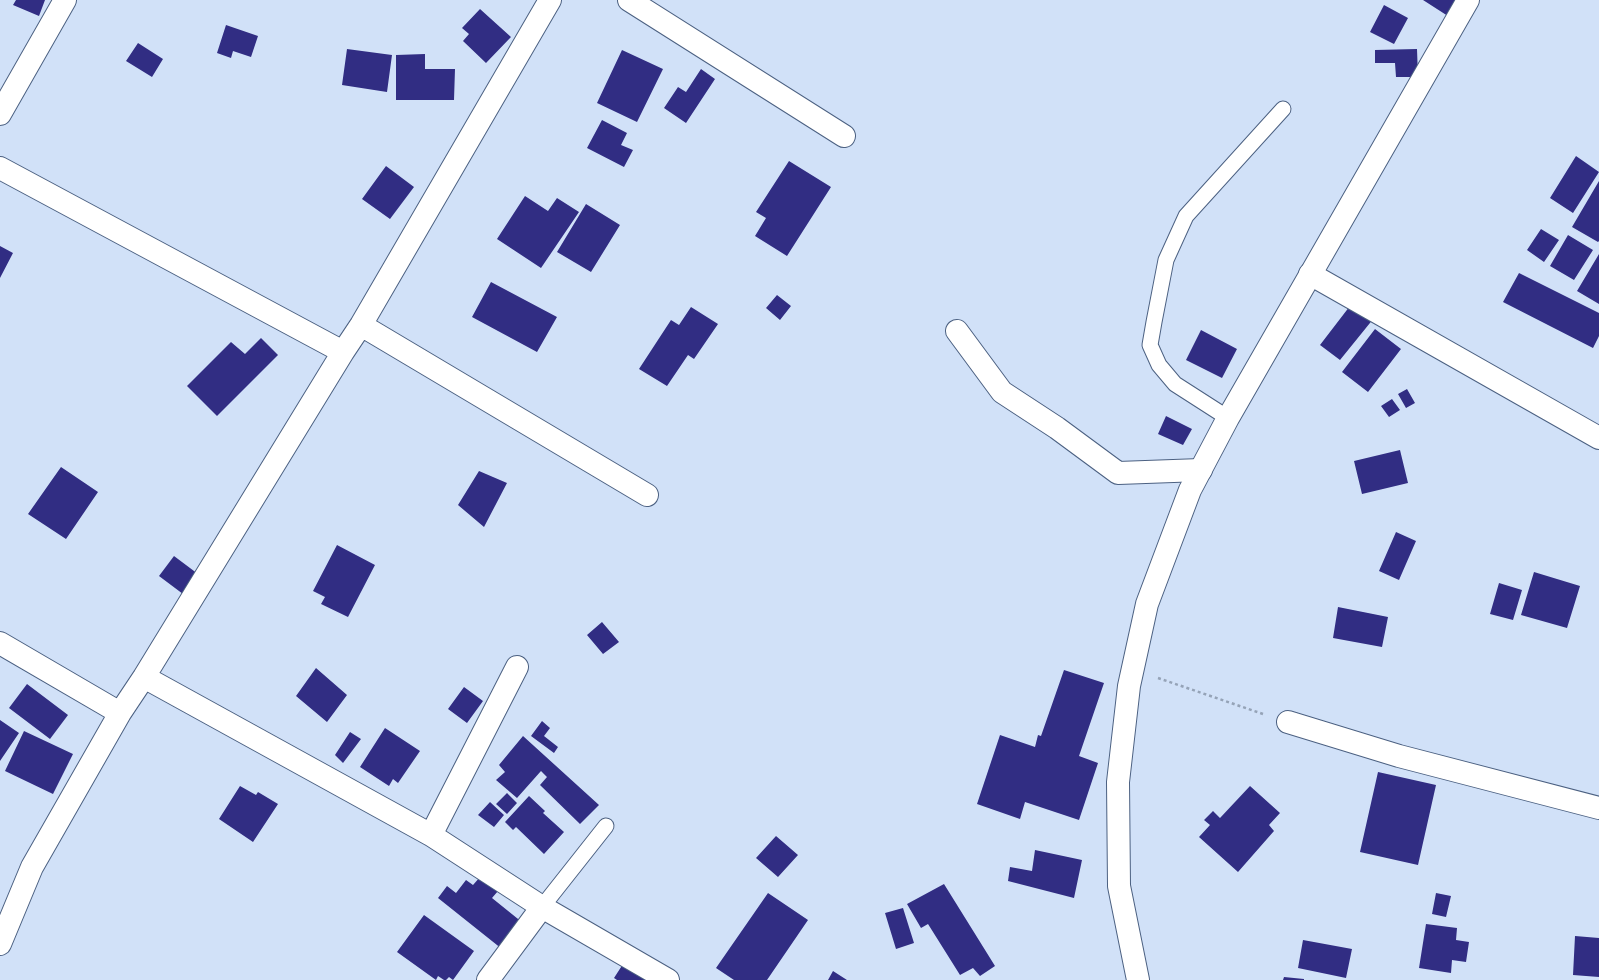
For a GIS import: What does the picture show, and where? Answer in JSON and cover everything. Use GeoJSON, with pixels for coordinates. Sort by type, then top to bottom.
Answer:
{"type":"FeatureCollection","features":[{"type":"Feature","properties":{"kind":"main road"},"geometry":{"type":"LineString","coordinates":[[0,114],[65,0]]}},
{"type":"Feature","properties":{"kind":"main road"},"geometry":{"type":"LineString","coordinates":[[0,944],[32,867],[120,713],[144,677],[342,352],[361,325],[550,0]]}},
{"type":"Feature","properties":{"kind":"main road"},"geometry":{"type":"LineString","coordinates":[[629,0],[844,136]]}},
{"type":"Feature","properties":{"kind":"main road"},"geometry":{"type":"LineString","coordinates":[[1138,980],[1119,886],[1118,782],[1129,686],[1147,604],[1190,490],[1228,418],[1468,0]]}},
{"type":"Feature","properties":{"kind":"main road"},"geometry":{"type":"LineString","coordinates":[[0,168],[342,352]]}},
{"type":"Feature","properties":{"kind":"main road"},"geometry":{"type":"LineString","coordinates":[[1310,274],[1599,438]]}},
{"type":"Feature","properties":{"kind":"main road"},"geometry":{"type":"LineString","coordinates":[[361,325],[647,495]]}},
{"type":"Feature","properties":{"kind":"main road"},"geometry":{"type":"LineString","coordinates":[[957,331],[1002,392],[1057,428],[1118,473],[1201,470]]}},
{"type":"Feature","properties":{"kind":"main road"},"geometry":{"type":"LineString","coordinates":[[0,643],[120,713]]}},
{"type":"Feature","properties":{"kind":"main road"},"geometry":{"type":"LineString","coordinates":[[431,835],[518,667]]}},
{"type":"Feature","properties":{"kind":"main road"},"geometry":{"type":"LineString","coordinates":[[144,677],[431,835],[542,906],[668,980]]}},
{"type":"Feature","properties":{"kind":"main road"},"geometry":{"type":"LineString","coordinates":[[1288,722],[1399,756],[1599,808]]}},
{"type":"Feature","properties":{"kind":"main road"},"geometry":{"type":"LineString","coordinates":[[488,980],[542,906]]}},
{"type":"Feature","properties":{"kind":"lane"},"geometry":{"type":"LineString","coordinates":[[1228,418],[1175,384],[1159,365],[1150,345],[1154,322],[1166,260],[1186,216],[1283,109]]}},
{"type":"Feature","properties":{"kind":"lane"},"geometry":{"type":"LineString","coordinates":[[542,906],[606,826]]}},
{"type":"Feature","properties":{"kind":"path"},"geometry":{"type":"LineString","coordinates":[[1133,669],[1288,722]]}},
{"type":"Feature","properties":{"kind":"building"},"geometry":{"type":"Polygon","coordinates":[[[16,0],[45,0],[39,16],[13,5],[16,0]]]}},
{"type":"Feature","properties":{"kind":"building"},"geometry":{"type":"Polygon","coordinates":[[[1423,0],[1462,0],[1451,18],[1423,0]]]}},
{"type":"Feature","properties":{"kind":"building"},"geometry":{"type":"Polygon","coordinates":[[[1384,5],[1408,18],[1394,44],[1370,32],[1384,5]]]}},
{"type":"Feature","properties":{"kind":"building"},"geometry":{"type":"Polygon","coordinates":[[[480,9],[511,37],[486,63],[463,41],[469,34],[462,28],[480,9]]]}},
{"type":"Feature","properties":{"kind":"building"},"geometry":{"type":"Polygon","coordinates":[[[226,25],[258,36],[251,57],[233,51],[231,58],[217,53],[226,25]]]}},
{"type":"Feature","properties":{"kind":"building"},"geometry":{"type":"Polygon","coordinates":[[[138,43],[163,59],[152,77],[126,61],[138,43]]]}},
{"type":"Feature","properties":{"kind":"building"},"geometry":{"type":"Polygon","coordinates":[[[347,49],[392,55],[387,92],[342,85],[347,49]]]}},
{"type":"Feature","properties":{"kind":"building"},"geometry":{"type":"Polygon","coordinates":[[[1417,49],[1418,77],[1396,77],[1395,63],[1375,63],[1375,50],[1417,49]]]}},
{"type":"Feature","properties":{"kind":"building"},"geometry":{"type":"Polygon","coordinates":[[[622,50],[663,69],[637,122],[597,103],[622,50]]]}},
{"type":"Feature","properties":{"kind":"building"},"geometry":{"type":"Polygon","coordinates":[[[425,54],[425,69],[455,69],[454,100],[396,100],[396,55],[425,54]]]}},
{"type":"Feature","properties":{"kind":"building"},"geometry":{"type":"Polygon","coordinates":[[[701,69],[715,79],[686,123],[664,108],[678,87],[686,92],[701,69]]]}},
{"type":"Feature","properties":{"kind":"building"},"geometry":{"type":"Polygon","coordinates":[[[602,120],[627,133],[621,145],[633,150],[624,167],[587,148],[602,120]]]}},
{"type":"Feature","properties":{"kind":"building"},"geometry":{"type":"Polygon","coordinates":[[[1576,156],[1599,172],[1573,213],[1550,198],[1576,156]]]}},
{"type":"Feature","properties":{"kind":"building"},"geometry":{"type":"Polygon","coordinates":[[[789,161],[831,187],[787,256],[755,236],[766,218],[756,212],[789,161]]]}},
{"type":"Feature","properties":{"kind":"building"},"geometry":{"type":"Polygon","coordinates":[[[386,166],[414,187],[390,219],[362,199],[386,166]]]}},
{"type":"Feature","properties":{"kind":"building"},"geometry":{"type":"Polygon","coordinates":[[[1599,181],[1599,241],[1598,242],[1572,227],[1599,181]]]}},
{"type":"Feature","properties":{"kind":"building"},"geometry":{"type":"Polygon","coordinates":[[[525,196],[548,211],[557,198],[579,212],[541,268],[497,239],[525,196]]]}},
{"type":"Feature","properties":{"kind":"building"},"geometry":{"type":"Polygon","coordinates":[[[586,204],[620,225],[591,272],[557,252],[586,204]]]}},
{"type":"Feature","properties":{"kind":"building"},"geometry":{"type":"Polygon","coordinates":[[[1541,229],[1559,240],[1544,262],[1527,250],[1541,229]]]}},
{"type":"Feature","properties":{"kind":"building"},"geometry":{"type":"Polygon","coordinates":[[[1568,235],[1593,250],[1574,280],[1550,266],[1568,235]]]}},
{"type":"Feature","properties":{"kind":"building"},"geometry":{"type":"Polygon","coordinates":[[[0,246],[13,253],[0,278],[0,246]]]}},
{"type":"Feature","properties":{"kind":"building"},"geometry":{"type":"Polygon","coordinates":[[[1599,254],[1599,304],[1577,291],[1599,254]]]}},
{"type":"Feature","properties":{"kind":"building"},"geometry":{"type":"Polygon","coordinates":[[[1519,273],[1599,313],[1599,336],[1593,348],[1503,302],[1519,273]]]}},
{"type":"Feature","properties":{"kind":"building"},"geometry":{"type":"Polygon","coordinates":[[[491,282],[557,317],[537,352],[472,317],[491,282]]]}},
{"type":"Feature","properties":{"kind":"building"},"geometry":{"type":"Polygon","coordinates":[[[777,295],[791,306],[780,320],[766,308],[777,295]]]}},
{"type":"Feature","properties":{"kind":"building"},"geometry":{"type":"Polygon","coordinates":[[[1353,302],[1374,318],[1340,360],[1320,345],[1353,302]]]}},
{"type":"Feature","properties":{"kind":"building"},"geometry":{"type":"Polygon","coordinates":[[[691,307],[718,324],[694,359],[688,355],[667,386],[639,369],[671,320],[679,325],[691,307]]]}},
{"type":"Feature","properties":{"kind":"building"},"geometry":{"type":"Polygon","coordinates":[[[1375,329],[1401,349],[1368,392],[1342,372],[1375,329]]]}},
{"type":"Feature","properties":{"kind":"building"},"geometry":{"type":"Polygon","coordinates":[[[1201,330],[1237,349],[1222,378],[1186,360],[1201,330]]]}},
{"type":"Feature","properties":{"kind":"building"},"geometry":{"type":"Polygon","coordinates":[[[261,338],[278,355],[217,416],[187,386],[231,342],[245,354],[261,338]]]}},
{"type":"Feature","properties":{"kind":"building"},"geometry":{"type":"Polygon","coordinates":[[[1407,389],[1415,403],[1406,408],[1398,394],[1407,389]]]}},
{"type":"Feature","properties":{"kind":"building"},"geometry":{"type":"Polygon","coordinates":[[[1392,399],[1400,410],[1389,417],[1381,406],[1392,399]]]}},
{"type":"Feature","properties":{"kind":"building"},"geometry":{"type":"Polygon","coordinates":[[[1166,416],[1192,429],[1183,445],[1158,434],[1166,416]]]}},
{"type":"Feature","properties":{"kind":"building"},"geometry":{"type":"Polygon","coordinates":[[[1400,450],[1408,483],[1362,494],[1354,461],[1400,450]]]}},
{"type":"Feature","properties":{"kind":"building"},"geometry":{"type":"Polygon","coordinates":[[[61,467],[98,492],[66,539],[28,514],[61,467]]]}},
{"type":"Feature","properties":{"kind":"building"},"geometry":{"type":"Polygon","coordinates":[[[479,471],[507,483],[484,527],[458,505],[479,471]]]}},
{"type":"Feature","properties":{"kind":"building"},"geometry":{"type":"Polygon","coordinates":[[[1396,532],[1416,541],[1399,580],[1379,571],[1396,532]]]}},
{"type":"Feature","properties":{"kind":"building"},"geometry":{"type":"Polygon","coordinates":[[[337,545],[375,565],[348,617],[321,604],[325,597],[313,591],[337,545]]]}},
{"type":"Feature","properties":{"kind":"building"},"geometry":{"type":"Polygon","coordinates":[[[174,556],[202,577],[187,597],[159,576],[174,556]]]}},
{"type":"Feature","properties":{"kind":"building"},"geometry":{"type":"Polygon","coordinates":[[[1534,572],[1580,586],[1567,628],[1521,615],[1534,572]]]}},
{"type":"Feature","properties":{"kind":"building"},"geometry":{"type":"Polygon","coordinates":[[[1499,583],[1522,590],[1513,620],[1490,614],[1499,583]]]}},
{"type":"Feature","properties":{"kind":"building"},"geometry":{"type":"Polygon","coordinates":[[[1338,607],[1388,617],[1382,647],[1333,638],[1338,607]]]}},
{"type":"Feature","properties":{"kind":"building"},"geometry":{"type":"Polygon","coordinates":[[[602,622],[619,642],[603,654],[587,635],[602,622]]]}},
{"type":"Feature","properties":{"kind":"building"},"geometry":{"type":"Polygon","coordinates":[[[316,668],[347,695],[327,722],[296,696],[316,668]]]}},
{"type":"Feature","properties":{"kind":"building"},"geometry":{"type":"Polygon","coordinates":[[[1064,670],[1104,683],[1079,756],[1098,763],[1079,820],[1025,802],[1020,819],[977,804],[1000,735],[1035,747],[1038,735],[1041,736],[1064,670]]]}},
{"type":"Feature","properties":{"kind":"building"},"geometry":{"type":"Polygon","coordinates":[[[27,684],[68,715],[50,739],[9,708],[27,684]]]}},
{"type":"Feature","properties":{"kind":"building"},"geometry":{"type":"Polygon","coordinates":[[[464,687],[483,701],[467,723],[448,709],[464,687]]]}},
{"type":"Feature","properties":{"kind":"building"},"geometry":{"type":"Polygon","coordinates":[[[0,720],[19,733],[0,761],[0,720]]]}},
{"type":"Feature","properties":{"kind":"building"},"geometry":{"type":"Polygon","coordinates":[[[542,721],[550,728],[544,736],[558,747],[554,753],[531,736],[542,721]]]}},
{"type":"Feature","properties":{"kind":"building"},"geometry":{"type":"Polygon","coordinates":[[[385,728],[420,751],[398,783],[393,779],[389,786],[360,767],[385,728]]]}},
{"type":"Feature","properties":{"kind":"building"},"geometry":{"type":"Polygon","coordinates":[[[24,731],[73,754],[53,794],[5,771],[24,731]]]}},
{"type":"Feature","properties":{"kind":"building"},"geometry":{"type":"Polygon","coordinates":[[[350,732],[361,739],[343,763],[335,755],[350,732]]]}},
{"type":"Feature","properties":{"kind":"building"},"geometry":{"type":"Polygon","coordinates":[[[523,736],[599,805],[580,824],[540,785],[547,777],[541,771],[517,798],[496,780],[505,772],[499,765],[523,736]]]}},
{"type":"Feature","properties":{"kind":"building"},"geometry":{"type":"Polygon","coordinates":[[[1378,772],[1436,785],[1418,865],[1360,852],[1378,772]]]}},
{"type":"Feature","properties":{"kind":"building"},"geometry":{"type":"Polygon","coordinates":[[[240,786],[256,795],[258,792],[278,804],[253,842],[219,819],[240,786]]]}},
{"type":"Feature","properties":{"kind":"building"},"geometry":{"type":"Polygon","coordinates":[[[1250,786],[1280,813],[1269,825],[1274,831],[1238,872],[1199,837],[1210,825],[1204,820],[1213,811],[1220,818],[1250,786]]]}},
{"type":"Feature","properties":{"kind":"building"},"geometry":{"type":"Polygon","coordinates":[[[507,793],[517,803],[507,814],[496,804],[507,793]]]}},
{"type":"Feature","properties":{"kind":"building"},"geometry":{"type":"Polygon","coordinates":[[[529,796],[545,811],[543,813],[564,832],[544,854],[516,827],[513,830],[505,822],[529,796]]]}},
{"type":"Feature","properties":{"kind":"building"},"geometry":{"type":"Polygon","coordinates":[[[490,802],[504,815],[494,827],[478,815],[490,802]]]}},
{"type":"Feature","properties":{"kind":"building"},"geometry":{"type":"Polygon","coordinates":[[[776,836],[798,855],[778,877],[756,858],[776,836]]]}},
{"type":"Feature","properties":{"kind":"building"},"geometry":{"type":"Polygon","coordinates":[[[1035,850],[1082,860],[1074,898],[1008,881],[1010,867],[1032,871],[1035,850]]]}},
{"type":"Feature","properties":{"kind":"building"},"geometry":{"type":"Polygon","coordinates":[[[480,877],[498,891],[492,898],[523,923],[502,949],[438,898],[447,886],[456,893],[466,880],[473,885],[480,877]]]}},
{"type":"Feature","properties":{"kind":"building"},"geometry":{"type":"Polygon","coordinates":[[[944,884],[995,966],[980,976],[973,968],[960,975],[928,924],[921,928],[907,904],[944,884]]]}},
{"type":"Feature","properties":{"kind":"building"},"geometry":{"type":"Polygon","coordinates":[[[768,893],[808,920],[767,980],[734,980],[716,968],[768,893]]]}},
{"type":"Feature","properties":{"kind":"building"},"geometry":{"type":"Polygon","coordinates":[[[1436,893],[1451,896],[1446,917],[1432,914],[1436,893]]]}},
{"type":"Feature","properties":{"kind":"building"},"geometry":{"type":"Polygon","coordinates":[[[903,908],[914,943],[896,949],[885,913],[903,908]]]}},
{"type":"Feature","properties":{"kind":"building"},"geometry":{"type":"Polygon","coordinates":[[[424,915],[474,951],[453,980],[449,977],[444,980],[438,976],[436,980],[397,952],[424,915]]]}},
{"type":"Feature","properties":{"kind":"building"},"geometry":{"type":"Polygon","coordinates":[[[1426,924],[1457,928],[1456,940],[1469,942],[1466,962],[1452,960],[1451,973],[1419,968],[1426,924]]]}},
{"type":"Feature","properties":{"kind":"building"},"geometry":{"type":"Polygon","coordinates":[[[1575,936],[1599,938],[1599,977],[1573,975],[1575,936]]]}},
{"type":"Feature","properties":{"kind":"building"},"geometry":{"type":"Polygon","coordinates":[[[1303,940],[1352,949],[1346,978],[1298,968],[1303,940]]]}},
{"type":"Feature","properties":{"kind":"building"},"geometry":{"type":"Polygon","coordinates":[[[623,964],[647,978],[645,980],[617,980],[614,978],[623,964]]]}},
{"type":"Feature","properties":{"kind":"building"},"geometry":{"type":"Polygon","coordinates":[[[833,971],[847,980],[828,980],[833,971]]]}},
{"type":"Feature","properties":{"kind":"building"},"geometry":{"type":"Polygon","coordinates":[[[1284,977],[1304,979],[1304,980],[1283,980],[1284,977]]]}}]}
